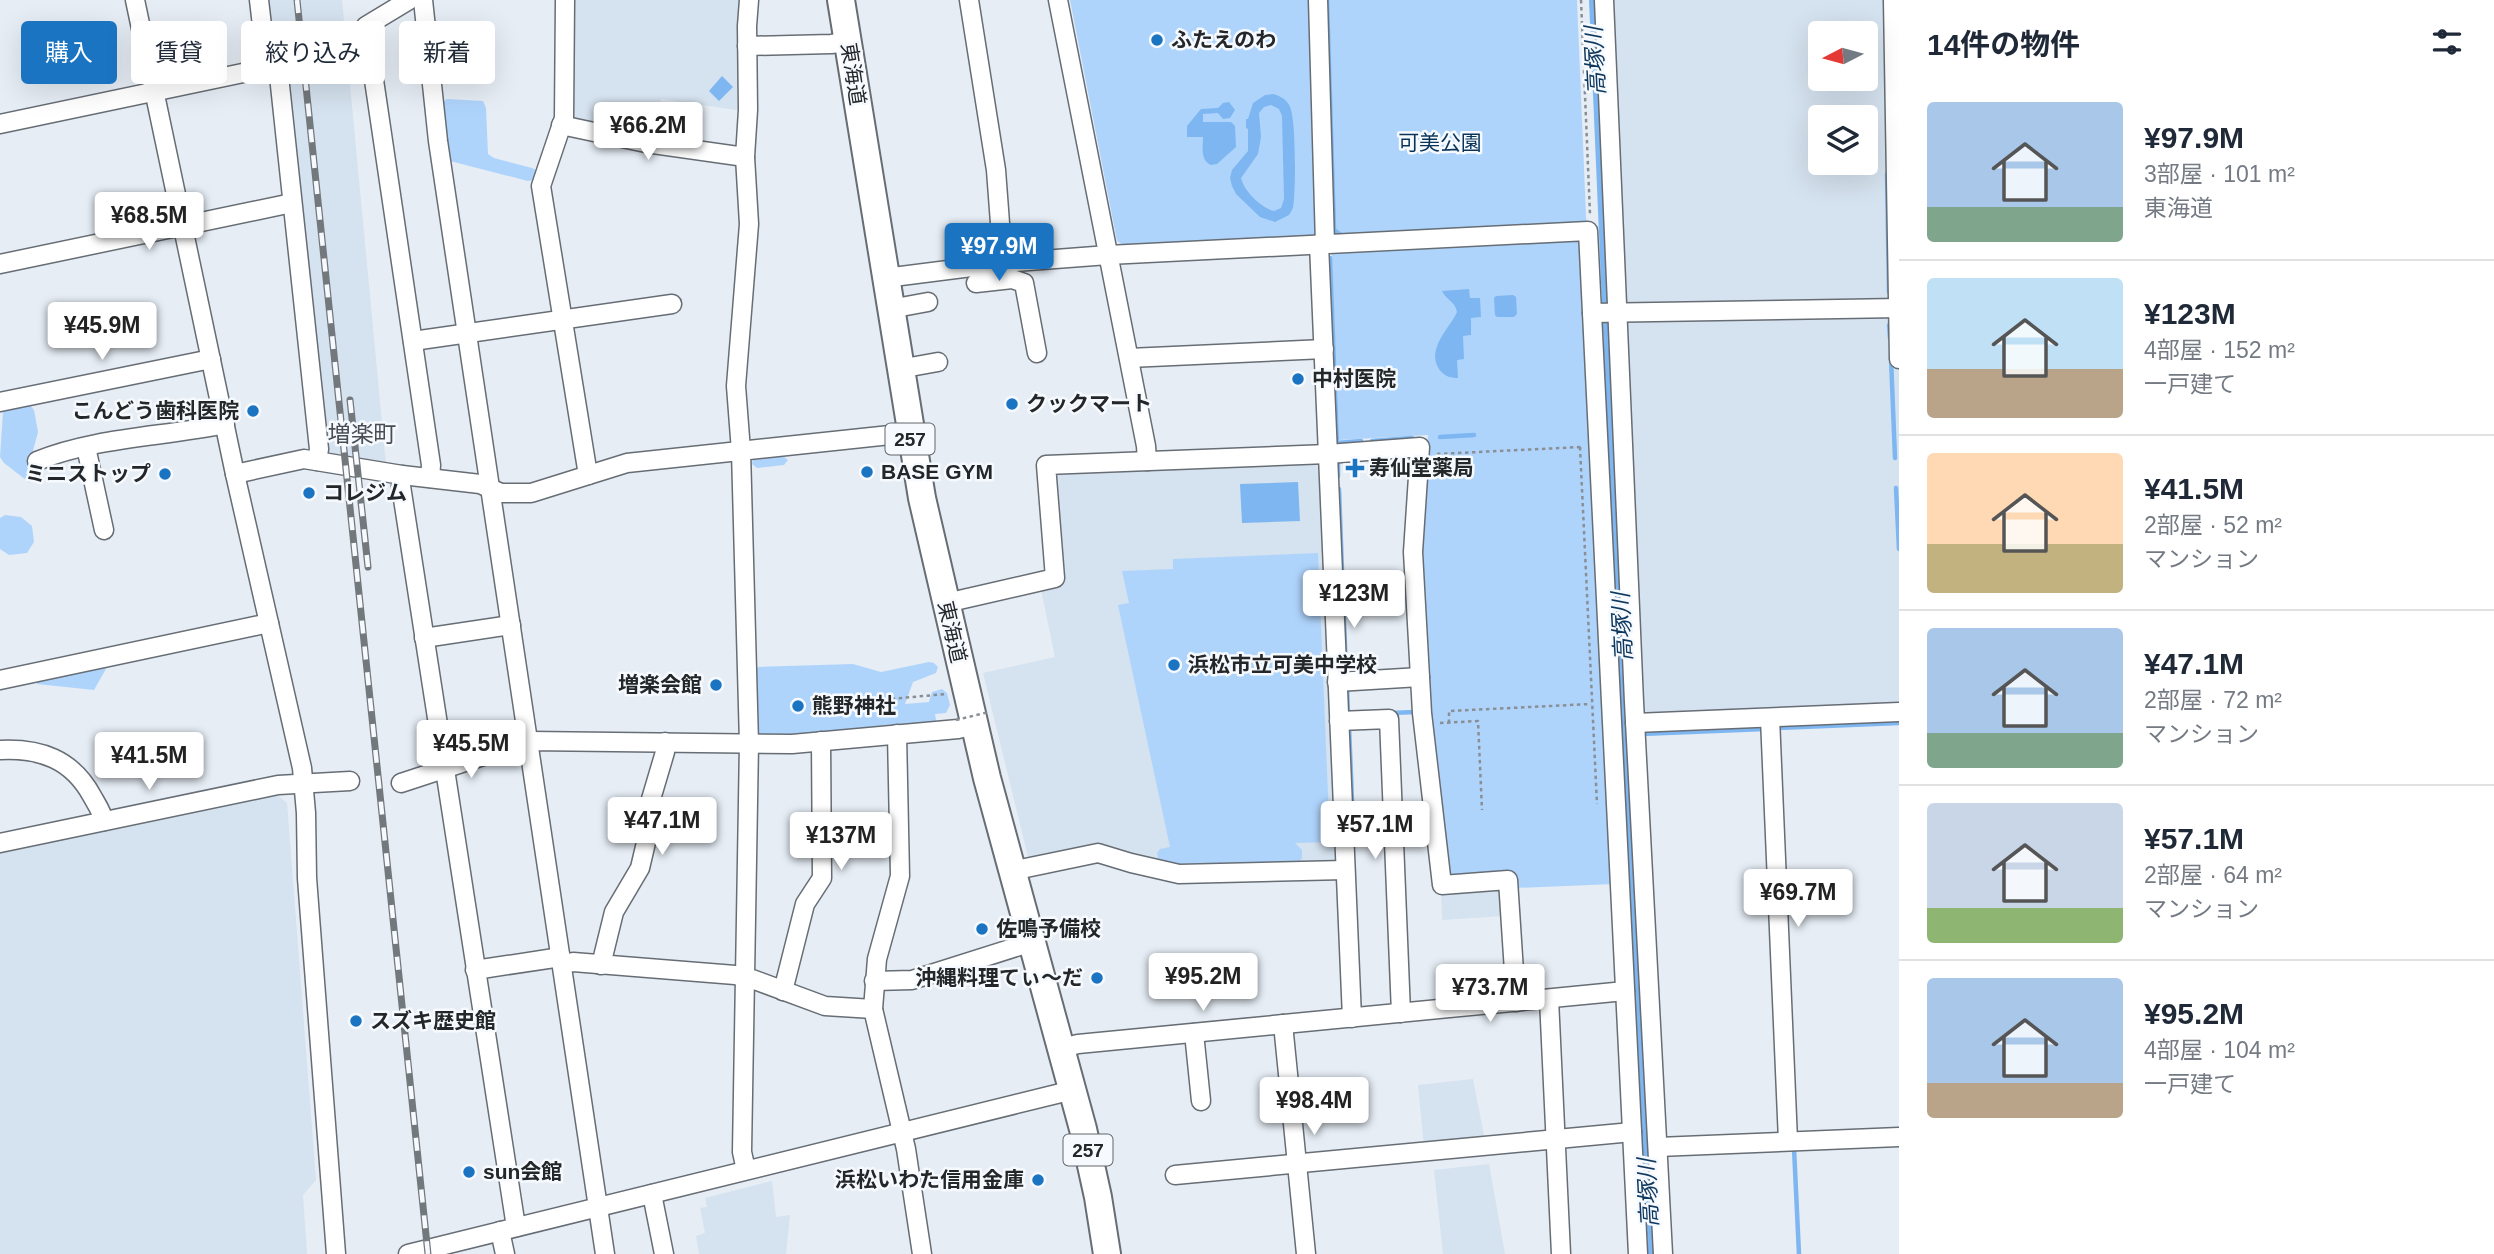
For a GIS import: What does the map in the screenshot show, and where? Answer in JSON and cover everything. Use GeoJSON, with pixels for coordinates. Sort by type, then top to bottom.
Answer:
{"type":"FeatureCollection","features":[{"type":"Feature","properties":{"kind":"highway","name":"東海道"},"geometry":{"type":"LineString","coordinates":[[841,0],[909,433],[922,498],[1011,872],[1073,1090],[1093,1172],[1107,1254]]}},
{"type":"Feature","properties":{"kind":"street"},"geometry":{"type":"LineString","coordinates":[[135,0],[235,474],[304,783],[308,889],[336,1254]]}},
{"type":"Feature","properties":{"kind":"street"},"geometry":{"type":"LineString","coordinates":[[259,0],[261,21]]}},
{"type":"Feature","properties":{"kind":"street"},"geometry":{"type":"LineString","coordinates":[[374,21],[409,0]]}},
{"type":"Feature","properties":{"kind":"street"},"geometry":{"type":"LineString","coordinates":[[423,0],[439,141],[467,334],[605,1254]]}},
{"type":"Feature","properties":{"kind":"street"},"geometry":{"type":"LineString","coordinates":[[565,0],[564,118],[541,186],[588,475]]}},
{"type":"Feature","properties":{"kind":"street"},"geometry":{"type":"LineString","coordinates":[[746,1170],[742,1152],[749,743],[741,451],[736,386],[749,224],[745,157],[749,0]]}},
{"type":"Feature","properties":{"kind":"street"},"geometry":{"type":"LineString","coordinates":[[969,0],[996,170],[1003,263]]}},
{"type":"Feature","properties":{"kind":"street"},"geometry":{"type":"LineString","coordinates":[[1058,0],[1147,461]]}},
{"type":"Feature","properties":{"kind":"street"},"geometry":{"type":"LineString","coordinates":[[1318,0],[1324,349],[1352,1018]]}},
{"type":"Feature","properties":{"kind":"street"},"geometry":{"type":"LineString","coordinates":[[1604,0],[1605,312],[1601,704],[1625,991],[1638,1254]]}},
{"type":"Feature","properties":{"kind":"street"},"geometry":{"type":"LineString","coordinates":[[1893,0],[1899,359]]}},
{"type":"Feature","properties":{"kind":"street"},"geometry":{"type":"LineString","coordinates":[[747,46],[848,42]]}},
{"type":"Feature","properties":{"kind":"street"},"geometry":{"type":"LineString","coordinates":[[0,124],[241,73]]}},
{"type":"Feature","properties":{"kind":"street"},"geometry":{"type":"LineString","coordinates":[[280,84],[319,449],[317,461]]}},
{"type":"Feature","properties":{"kind":"street"},"geometry":{"type":"LineString","coordinates":[[375,84],[431,465],[430,478]]}},
{"type":"Feature","properties":{"kind":"street"},"geometry":{"type":"LineString","coordinates":[[561,125],[646,143],[745,157]]}},
{"type":"Feature","properties":{"kind":"street"},"geometry":{"type":"LineString","coordinates":[[0,264],[292,203]]}},
{"type":"Feature","properties":{"kind":"street"},"geometry":{"type":"LineString","coordinates":[[976,281],[1003,263],[1108,255],[1588,231],[1605,312],[1635,723],[1663,1254]]}},
{"type":"Feature","properties":{"kind":"street"},"geometry":{"type":"LineString","coordinates":[[885,278],[976,281],[1012,279],[1024,283],[1037,353]]}},
{"type":"Feature","properties":{"kind":"street"},"geometry":{"type":"LineString","coordinates":[[890,309],[928,302]]}},
{"type":"Feature","properties":{"kind":"street"},"geometry":{"type":"LineString","coordinates":[[413,341],[672,304]]}},
{"type":"Feature","properties":{"kind":"street"},"geometry":{"type":"LineString","coordinates":[[1605,312],[1898,308]]}},
{"type":"Feature","properties":{"kind":"street"},"geometry":{"type":"LineString","coordinates":[[1129,358],[1324,349]]}},
{"type":"Feature","properties":{"kind":"street"},"geometry":{"type":"LineString","coordinates":[[0,402],[211,359]]}},
{"type":"Feature","properties":{"kind":"street"},"geometry":{"type":"LineString","coordinates":[[899,369],[938,362]]}},
{"type":"Feature","properties":{"kind":"street"},"geometry":{"type":"LineString","coordinates":[[37,461],[86,447],[225,424]]}},
{"type":"Feature","properties":{"kind":"street"},"geometry":{"type":"LineString","coordinates":[[235,474],[304,459],[480,484],[501,493],[531,493],[637,462],[909,433]]}},
{"type":"Feature","properties":{"kind":"street"},"geometry":{"type":"LineString","coordinates":[[86,447],[104,530]]}},
{"type":"Feature","properties":{"kind":"street"},"geometry":{"type":"LineString","coordinates":[[946,603],[1055,578],[1046,465],[1328,454],[1420,447],[1413,552],[1423,724],[1442,885],[1508,880],[1516,1002]]}},
{"type":"Feature","properties":{"kind":"street"},"geometry":{"type":"LineString","coordinates":[[402,475],[401,486],[475,970],[508,1229],[505,1254]]}},
{"type":"Feature","properties":{"kind":"street"},"geometry":{"type":"LineString","coordinates":[[0,680],[269,623]]}},
{"type":"Feature","properties":{"kind":"street"},"geometry":{"type":"LineString","coordinates":[[424,638],[511,625]]}},
{"type":"Feature","properties":{"kind":"street"},"geometry":{"type":"LineString","coordinates":[[1337,682],[1420,677]]}},
{"type":"Feature","properties":{"kind":"street"},"geometry":{"type":"LineString","coordinates":[[1635,723],[1899,712]]}},
{"type":"Feature","properties":{"kind":"street"},"geometry":{"type":"LineString","coordinates":[[1770,718],[1788,1141]]}},
{"type":"Feature","properties":{"kind":"street"},"geometry":{"type":"LineString","coordinates":[[401,783],[528,741],[792,744],[958,729],[973,719]]}},
{"type":"Feature","properties":{"kind":"street"},"geometry":{"type":"LineString","coordinates":[[1339,721],[1389,719],[1401,1013]]}},
{"type":"Feature","properties":{"kind":"street"},"geometry":{"type":"LineString","coordinates":[[897,734],[900,876],[877,959],[873,1009],[903,1132],[922,1254]]}},
{"type":"Feature","properties":{"kind":"street"},"geometry":{"type":"LineString","coordinates":[[783,991],[805,904],[822,878],[821,741]]}},
{"type":"Feature","properties":{"kind":"street"},"geometry":{"type":"LineString","coordinates":[[601,965],[614,912],[640,868],[648,834],[646,816],[665,752],[665,743]]}},
{"type":"Feature","properties":{"kind":"street"},"geometry":{"type":"LineString","coordinates":[[0,750],[47,754],[68,766],[86,785],[104,821]]}},
{"type":"Feature","properties":{"kind":"street"},"geometry":{"type":"LineString","coordinates":[[0,843],[278,785],[350,781]]}},
{"type":"Feature","properties":{"kind":"street"},"geometry":{"type":"LineString","coordinates":[[1011,872],[1098,853],[1179,874],[1345,870]]}},
{"type":"Feature","properties":{"kind":"street"},"geometry":{"type":"LineString","coordinates":[[874,981],[912,980],[1032,942]]}},
{"type":"Feature","properties":{"kind":"street"},"geometry":{"type":"LineString","coordinates":[[475,970],[561,961],[745,977],[825,1006],[873,1009]]}},
{"type":"Feature","properties":{"kind":"street"},"geometry":{"type":"LineString","coordinates":[[1062,1048],[1078,1044],[1625,991]]}},
{"type":"Feature","properties":{"kind":"street"},"geometry":{"type":"LineString","coordinates":[[1549,999],[1562,1254]]}},
{"type":"Feature","properties":{"kind":"street"},"geometry":{"type":"LineString","coordinates":[[1283,1024],[1306,1254]]}},
{"type":"Feature","properties":{"kind":"street"},"geometry":{"type":"LineString","coordinates":[[1194,1033],[1200,1101]]}},
{"type":"Feature","properties":{"kind":"street"},"geometry":{"type":"LineString","coordinates":[[408,1254],[1073,1090]]}},
{"type":"Feature","properties":{"kind":"street"},"geometry":{"type":"LineString","coordinates":[[1175,1175],[1632,1132]]}},
{"type":"Feature","properties":{"kind":"street"},"geometry":{"type":"LineString","coordinates":[[1658,1147],[1899,1137]]}},
{"type":"Feature","properties":{"kind":"street"},"geometry":{"type":"LineString","coordinates":[[652,1194],[664,1254]]}},
{"type":"Feature","properties":{"kind":"path"},"geometry":{"type":"LineString","coordinates":[[1581,0],[1590,222],[1588,231]]}},
{"type":"Feature","properties":{"kind":"path"},"geometry":{"type":"LineString","coordinates":[[1420,455],[1580,447],[1601,704],[1597,804]]}},
{"type":"Feature","properties":{"kind":"path"},"geometry":{"type":"LineString","coordinates":[[822,705],[953,693]]}},
{"type":"Feature","properties":{"kind":"path"},"geometry":{"type":"LineString","coordinates":[[1449,723],[1448,711],[1601,704]]}},
{"type":"Feature","properties":{"kind":"path"},"geometry":{"type":"LineString","coordinates":[[1423,724],[1478,721],[1482,810]]}},
{"type":"Feature","properties":{"kind":"shaded area"},"geometry":{"type":"Polygon","coordinates":[[[265,0],[342,0],[344,21],[267,21],[265,0]]]}},
{"type":"Feature","properties":{"kind":"shaded area"},"geometry":{"type":"Polygon","coordinates":[[[569,0],[744,0],[743,111],[661,99],[655,139],[569,118],[569,0]]]}},
{"type":"Feature","properties":{"kind":"shaded area"},"geometry":{"type":"Polygon","coordinates":[[[1608,0],[1899,0],[1899,707],[1643,717],[1608,0]]]}},
{"type":"Feature","properties":{"kind":"shaded area"},"geometry":{"type":"Polygon","coordinates":[[[286,84],[350,84],[386,465],[326,456],[286,84]]]}},
{"type":"Feature","properties":{"kind":"shaded area","name":"浜松市立可美中学校"},"geometry":{"type":"Polygon","coordinates":[[[1313,463],[1321,469],[1336,860],[1332,865],[1192,869],[1133,858],[1029,861],[983,673],[1055,657],[1040,585],[1060,580],[1052,473],[1313,463]]]}},
{"type":"Feature","properties":{"kind":"shaded area"},"geometry":{"type":"Polygon","coordinates":[[[275,793],[287,803],[316,1180],[303,1195],[307,1254],[0,1254],[0,850],[275,793]]]}},
{"type":"Feature","properties":{"kind":"shaded area"},"geometry":{"type":"Polygon","coordinates":[[[1501,888],[1503,916],[1442,920],[1441,892],[1501,888]]]}},
{"type":"Feature","properties":{"kind":"shaded area"},"geometry":{"type":"Polygon","coordinates":[[[1473,1079],[1485,1141],[1424,1147],[1418,1085],[1473,1079]]]}},
{"type":"Feature","properties":{"kind":"shaded area"},"geometry":{"type":"Polygon","coordinates":[[[1489,1164],[1505,1254],[1443,1254],[1434,1170],[1489,1164]]]}},
{"type":"Feature","properties":{"kind":"shaded area"},"geometry":{"type":"Polygon","coordinates":[[[772,1181],[776,1217],[790,1215],[786,1254],[699,1254],[696,1236],[705,1233],[700,1208],[707,1207],[705,1198],[772,1181]]]}},
{"type":"Feature","properties":{"kind":"green space","name":"可美公園"},"geometry":{"type":"Polygon","coordinates":[[[1070,0],[1577,0],[1614,884],[1515,888],[1515,875],[1512,873],[1448,877],[1429,712],[1420,552],[1428,435],[1339,440],[1331,236],[1125,246],[1117,241],[1070,0]]]}},
{"type":"Feature","properties":{"kind":"green space"},"geometry":{"type":"Polygon","coordinates":[[[447,99],[483,101],[486,108],[488,154],[536,170],[533,180],[450,161],[441,103],[447,99]]]}},
{"type":"Feature","properties":{"kind":"green space"},"geometry":{"type":"Polygon","coordinates":[[[29,404],[34,410],[38,432],[31,458],[30,483],[0,457],[3,412],[29,404]]]}},
{"type":"Feature","properties":{"kind":"green space"},"geometry":{"type":"Polygon","coordinates":[[[782,455],[788,460],[784,465],[757,468],[752,464],[756,458],[782,455]]]}},
{"type":"Feature","properties":{"kind":"green space"},"geometry":{"type":"Polygon","coordinates":[[[5,515],[21,517],[32,526],[34,542],[27,553],[9,555],[0,549],[0,518],[5,515]]]}},
{"type":"Feature","properties":{"kind":"green space"},"geometry":{"type":"Polygon","coordinates":[[[1318,553],[1330,842],[1295,843],[1302,850],[1302,858],[1298,863],[1192,869],[1159,862],[1157,853],[1160,849],[1170,847],[1118,605],[1129,603],[1122,571],[1173,569],[1173,559],[1318,553]]]}},
{"type":"Feature","properties":{"kind":"green space"},"geometry":{"type":"Polygon","coordinates":[[[111,660],[94,690],[37,684],[38,675],[111,660]]]}},
{"type":"Feature","properties":{"kind":"green space"},"geometry":{"type":"Polygon","coordinates":[[[929,662],[938,667],[936,673],[913,682],[905,704],[929,702],[932,692],[942,689],[947,693],[950,705],[946,713],[935,714],[937,725],[792,738],[760,735],[755,731],[753,673],[758,667],[853,664],[881,672],[929,662]]]}},
{"type":"Feature","properties":{"kind":"water","name":"高塚川"},"geometry":{"type":"Polygon","coordinates":[[[1589,0],[1596,0],[1655,1254],[1648,1254],[1619,702],[1589,0]]]}},
{"type":"Feature","properties":{"kind":"water"},"geometry":{"type":"Polygon","coordinates":[[[722,76],[733,87],[719,101],[709,91],[722,76]]]}},
{"type":"Feature","properties":{"kind":"water"},"geometry":{"type":"Polygon","coordinates":[[[1273,94],[1287,102],[1293,125],[1293,208],[1289,215],[1275,222],[1260,217],[1236,194],[1230,178],[1232,170],[1248,151],[1246,119],[1253,103],[1265,95],[1273,94]],[[1271,105],[1264,107],[1259,113],[1261,137],[1258,154],[1241,178],[1254,198],[1274,211],[1281,208],[1284,199],[1282,116],[1279,109],[1271,105]]]}},
{"type":"Feature","properties":{"kind":"water"},"geometry":{"type":"Polygon","coordinates":[[[1229,102],[1235,110],[1230,118],[1223,119],[1218,113],[1203,114],[1203,122],[1231,122],[1235,126],[1236,147],[1217,164],[1211,165],[1204,157],[1203,137],[1187,137],[1187,126],[1201,109],[1218,108],[1229,102]]]}},
{"type":"Feature","properties":{"kind":"water"},"geometry":{"type":"Polygon","coordinates":[[[1469,289],[1470,298],[1480,298],[1481,317],[1471,318],[1471,335],[1463,336],[1464,359],[1457,360],[1458,378],[1452,378],[1439,369],[1435,353],[1440,339],[1457,312],[1442,291],[1469,289]]]}},
{"type":"Feature","properties":{"kind":"water"},"geometry":{"type":"Polygon","coordinates":[[[1513,295],[1516,297],[1517,314],[1514,317],[1497,317],[1494,298],[1513,295]]]}},
{"type":"Feature","properties":{"kind":"water"},"geometry":{"type":"Polygon","coordinates":[[[1298,482],[1300,521],[1242,523],[1240,484],[1298,482]]]}},
{"type":"Feature","properties":{"kind":"waterway"},"geometry":{"type":"LineString","coordinates":[[1327,0],[1334,230],[1342,236]]}},
{"type":"Feature","properties":{"kind":"waterway"},"geometry":{"type":"LineString","coordinates":[[1887,174],[1889,292]]}},
{"type":"Feature","properties":{"kind":"waterway"},"geometry":{"type":"LineString","coordinates":[[1330,258],[1337,444]]}},
{"type":"Feature","properties":{"kind":"waterway"},"geometry":{"type":"LineString","coordinates":[[1889,325],[1890,338]]}},
{"type":"Feature","properties":{"kind":"waterway"},"geometry":{"type":"LineString","coordinates":[[1891,358],[1895,458]]}},
{"type":"Feature","properties":{"kind":"waterway"},"geometry":{"type":"LineString","coordinates":[[1440,437],[1474,435]]}},
{"type":"Feature","properties":{"kind":"waterway"},"geometry":{"type":"LineString","coordinates":[[1372,441],[1412,438]]}},
{"type":"Feature","properties":{"kind":"waterway"},"geometry":{"type":"LineString","coordinates":[[1337,443],[1361,441]]}},
{"type":"Feature","properties":{"kind":"waterway"},"geometry":{"type":"LineString","coordinates":[[1338,462],[1338,476]]}},
{"type":"Feature","properties":{"kind":"waterway"},"geometry":{"type":"LineString","coordinates":[[1896,488],[1899,549]]}},
{"type":"Feature","properties":{"kind":"waterway"},"geometry":{"type":"LineString","coordinates":[[1339,489],[1342,570]]}},
{"type":"Feature","properties":{"kind":"waterway"},"geometry":{"type":"LineString","coordinates":[[1343,589],[1346,676]]}},
{"type":"Feature","properties":{"kind":"waterway"},"geometry":{"type":"LineString","coordinates":[[1347,686],[1348,716]]}},
{"type":"Feature","properties":{"kind":"waterway"},"geometry":{"type":"LineString","coordinates":[[1391,713],[1415,712]]}},
{"type":"Feature","properties":{"kind":"waterway"},"geometry":{"type":"LineString","coordinates":[[1775,728],[1899,723]]}},
{"type":"Feature","properties":{"kind":"waterway"},"geometry":{"type":"LineString","coordinates":[[1349,726],[1353,825]]}},
{"type":"Feature","properties":{"kind":"waterway"},"geometry":{"type":"LineString","coordinates":[[1641,734],[1765,729]]}},
{"type":"Feature","properties":{"kind":"waterway"},"geometry":{"type":"LineString","coordinates":[[1794,1148],[1799,1254]]}},
{"type":"Feature","properties":{"kind":"railway"},"geometry":{"type":"LineString","coordinates":[[297,0],[428,1254]]}},
{"type":"Feature","properties":{"kind":"railway"},"geometry":{"type":"LineString","coordinates":[[350,400],[368,567]]}},
{"type":"Feature","properties":{"kind":"place","name":"ふたえのわ"},"geometry":{"type":"Point","coordinates":[1157,40]}},
{"type":"Feature","properties":{"kind":"place","name":"中村医院"},"geometry":{"type":"Point","coordinates":[1298,379]}},
{"type":"Feature","properties":{"kind":"place","name":"クックマート"},"geometry":{"type":"Point","coordinates":[1012,404]}},
{"type":"Feature","properties":{"kind":"place","name":"こんどう歯科医院"},"geometry":{"type":"Point","coordinates":[253,411]}},
{"type":"Feature","properties":{"kind":"place","name":"寿仙堂薬局"},"geometry":{"type":"Point","coordinates":[1355,468]}},
{"type":"Feature","properties":{"kind":"place","name":"BASE GYM"},"geometry":{"type":"Point","coordinates":[867,472]}},
{"type":"Feature","properties":{"kind":"place","name":"ミニストップ"},"geometry":{"type":"Point","coordinates":[165,474]}},
{"type":"Feature","properties":{"kind":"place","name":"コレジム"},"geometry":{"type":"Point","coordinates":[309,493]}},
{"type":"Feature","properties":{"kind":"place","name":"浜松市立可美中学校"},"geometry":{"type":"Point","coordinates":[1174,665]}},
{"type":"Feature","properties":{"kind":"place","name":"増楽会館"},"geometry":{"type":"Point","coordinates":[716,685]}},
{"type":"Feature","properties":{"kind":"place","name":"熊野神社"},"geometry":{"type":"Point","coordinates":[798,706]}},
{"type":"Feature","properties":{"kind":"place","name":"佐鳴予備校"},"geometry":{"type":"Point","coordinates":[982,929]}},
{"type":"Feature","properties":{"kind":"place","name":"沖縄料理てぃ〜だ"},"geometry":{"type":"Point","coordinates":[1097,978]}},
{"type":"Feature","properties":{"kind":"place","name":"スズキ歴史館"},"geometry":{"type":"Point","coordinates":[356,1021]}},
{"type":"Feature","properties":{"kind":"place","name":"sun会館"},"geometry":{"type":"Point","coordinates":[469,1172]}},
{"type":"Feature","properties":{"kind":"place","name":"浜松いわた信用金庫"},"geometry":{"type":"Point","coordinates":[1038,1180]}},
{"type":"Feature","properties":{"kind":"district","name":"増楽町"},"geometry":{"type":"Point","coordinates":[362,434]}}]}
